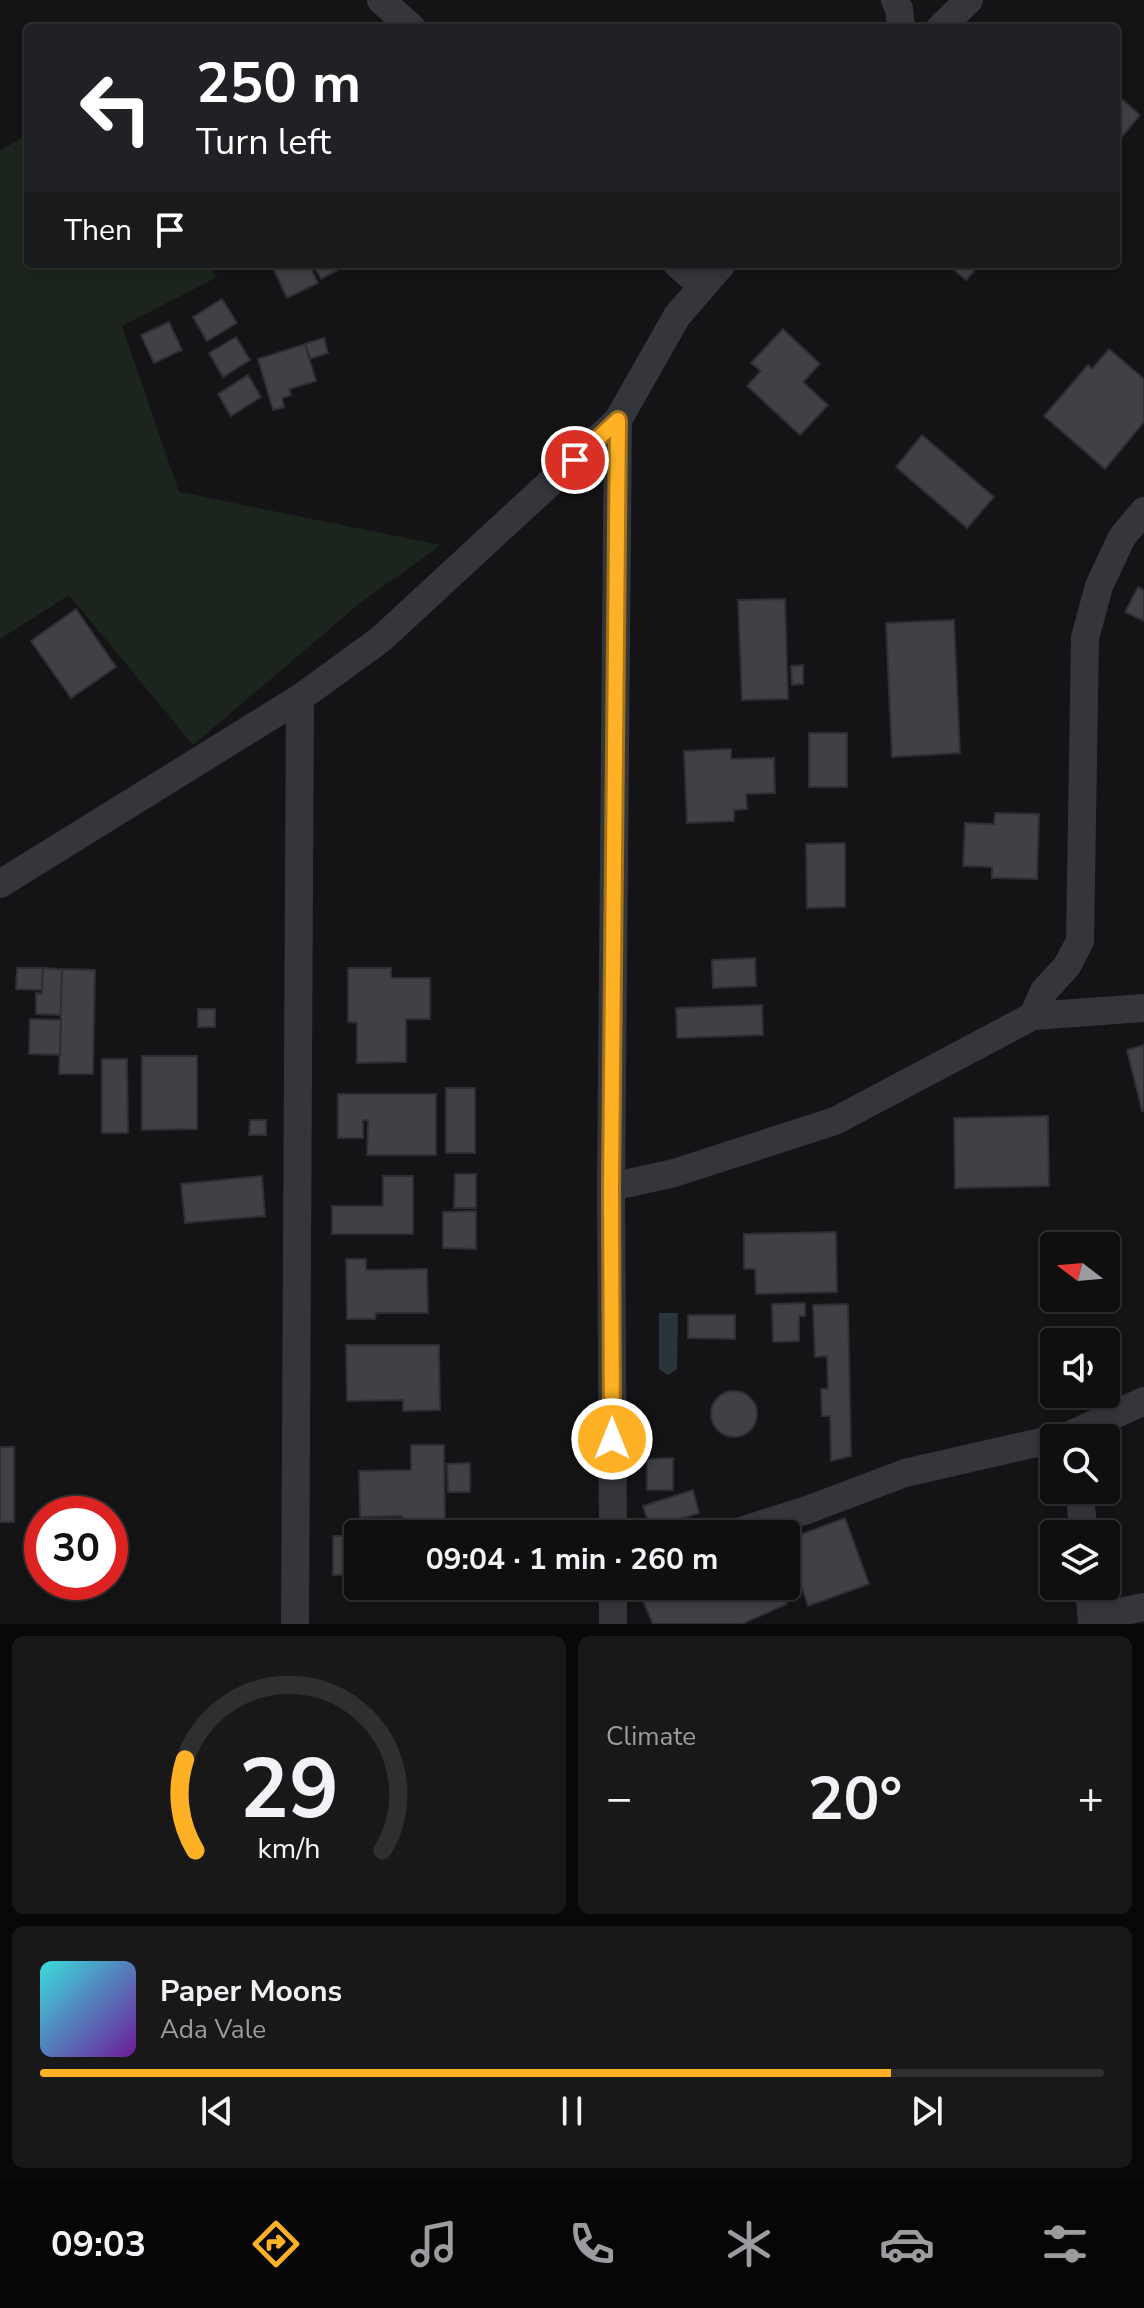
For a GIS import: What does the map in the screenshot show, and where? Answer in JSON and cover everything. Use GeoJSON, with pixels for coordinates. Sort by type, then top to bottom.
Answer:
{"type":"FeatureCollection","features":[{"type":"Feature","properties":{"kind":"street"},"geometry":{"type":"LineString","coordinates":[[381,0],[408,24]]}},
{"type":"Feature","properties":{"kind":"street"},"geometry":{"type":"LineString","coordinates":[[895,0],[901,24]]}},
{"type":"Feature","properties":{"kind":"street"},"geometry":{"type":"LineString","coordinates":[[944,24],[969,0]]}},
{"type":"Feature","properties":{"kind":"street"},"geometry":{"type":"LineString","coordinates":[[682,268],[702,286]]}},
{"type":"Feature","properties":{"kind":"street"},"geometry":{"type":"LineString","coordinates":[[0,884],[300,698],[381,639],[618,420],[677,316],[718,268]]}},
{"type":"Feature","properties":{"kind":"street"},"geometry":{"type":"LineString","coordinates":[[613,1520],[611,1187],[618,420]]}},
{"type":"Feature","properties":{"kind":"street"},"geometry":{"type":"LineString","coordinates":[[1033,1016],[1044,991],[1067,966],[1080,941],[1085,638],[1099,586],[1122,537],[1144,511]]}},
{"type":"Feature","properties":{"kind":"street"},"geometry":{"type":"LineString","coordinates":[[295,1624],[300,698]]}},
{"type":"Feature","properties":{"kind":"street"},"geometry":{"type":"LineString","coordinates":[[611,1187],[674,1173],[835,1121],[1033,1016],[1144,1008]]}},
{"type":"Feature","properties":{"kind":"street"},"geometry":{"type":"LineString","coordinates":[[1092,1424],[1144,1401]]}},
{"type":"Feature","properties":{"kind":"street"},"geometry":{"type":"LineString","coordinates":[[775,1520],[905,1473],[1040,1442]]}},
{"type":"Feature","properties":{"kind":"street"},"geometry":{"type":"LineString","coordinates":[[613,1600],[613,1624]]}},
{"type":"Feature","properties":{"kind":"street"},"geometry":{"type":"LineString","coordinates":[[1090,1600],[1092,1621],[1144,1607]]}},
{"type":"Feature","properties":{"kind":"shaded area"},"geometry":{"type":"Polygon","coordinates":[[[24,136],[24,268],[211,268],[217,277],[122,326],[179,492],[441,545],[360,603],[193,745],[69,595],[0,639],[0,151],[24,136]]]}},
{"type":"Feature","properties":{"kind":"shaded area"},"geometry":{"type":"Polygon","coordinates":[[[659,1313],[678,1313],[677,1369],[668,1375],[659,1369],[659,1313]]]}},
{"type":"Feature","properties":{"kind":"building"},"geometry":{"type":"Polygon","coordinates":[[[1120,98],[1140,115],[1120,139],[1120,98]]]}},
{"type":"Feature","properties":{"kind":"building"},"geometry":{"type":"Polygon","coordinates":[[[273,268],[311,268],[318,283],[287,298],[273,268]]]}},
{"type":"Feature","properties":{"kind":"building"},"geometry":{"type":"Polygon","coordinates":[[[315,268],[342,268],[321,279],[315,268]]]}},
{"type":"Feature","properties":{"kind":"building"},"geometry":{"type":"Polygon","coordinates":[[[952,268],[976,268],[966,280],[952,268]]]}},
{"type":"Feature","properties":{"kind":"building"},"geometry":{"type":"Polygon","coordinates":[[[222,299],[237,323],[207,341],[193,317],[222,299]]]}},
{"type":"Feature","properties":{"kind":"building"},"geometry":{"type":"Polygon","coordinates":[[[169,322],[182,350],[154,363],[141,335],[169,322]]]}},
{"type":"Feature","properties":{"kind":"building"},"geometry":{"type":"Polygon","coordinates":[[[783,329],[820,364],[803,382],[828,405],[800,435],[747,386],[761,371],[751,363],[783,329]]]}},
{"type":"Feature","properties":{"kind":"building"},"geometry":{"type":"Polygon","coordinates":[[[236,337],[250,360],[223,377],[209,353],[236,337]]]}},
{"type":"Feature","properties":{"kind":"building"},"geometry":{"type":"Polygon","coordinates":[[[324,338],[328,353],[310,359],[305,344],[324,338]]]}},
{"type":"Feature","properties":{"kind":"building"},"geometry":{"type":"Polygon","coordinates":[[[305,344],[316,381],[289,389],[291,395],[282,398],[284,407],[273,410],[258,359],[305,344]]]}},
{"type":"Feature","properties":{"kind":"building"},"geometry":{"type":"Polygon","coordinates":[[[1109,349],[1144,379],[1144,422],[1105,469],[1044,416],[1088,365],[1092,369],[1109,349]]]}},
{"type":"Feature","properties":{"kind":"building"},"geometry":{"type":"Polygon","coordinates":[[[248,375],[261,397],[231,416],[218,394],[248,375]]]}},
{"type":"Feature","properties":{"kind":"building"},"geometry":{"type":"Polygon","coordinates":[[[922,435],[994,497],[967,528],[896,467],[922,435]]]}},
{"type":"Feature","properties":{"kind":"building"},"geometry":{"type":"Polygon","coordinates":[[[1138,587],[1144,590],[1144,621],[1125,612],[1138,587]]]}},
{"type":"Feature","properties":{"kind":"building"},"geometry":{"type":"Polygon","coordinates":[[[785,599],[788,699],[742,700],[738,600],[785,599]]]}},
{"type":"Feature","properties":{"kind":"building"},"geometry":{"type":"Polygon","coordinates":[[[76,609],[116,667],[71,698],[31,641],[76,609]]]}},
{"type":"Feature","properties":{"kind":"building"},"geometry":{"type":"Polygon","coordinates":[[[954,620],[960,753],[892,757],[886,623],[954,620]]]}},
{"type":"Feature","properties":{"kind":"building"},"geometry":{"type":"Polygon","coordinates":[[[803,665],[803,684],[792,685],[791,666],[803,665]]]}},
{"type":"Feature","properties":{"kind":"building"},"geometry":{"type":"Polygon","coordinates":[[[809,733],[847,733],[847,787],[809,787],[809,733]]]}},
{"type":"Feature","properties":{"kind":"building"},"geometry":{"type":"Polygon","coordinates":[[[731,749],[731,759],[774,758],[775,793],[746,794],[747,809],[734,810],[734,821],[687,823],[684,751],[731,749]]]}},
{"type":"Feature","properties":{"kind":"building"},"geometry":{"type":"Polygon","coordinates":[[[995,813],[1039,814],[1037,879],[992,878],[992,867],[963,866],[965,823],[994,824],[995,813]]]}},
{"type":"Feature","properties":{"kind":"building"},"geometry":{"type":"Polygon","coordinates":[[[845,843],[845,907],[807,908],[806,844],[845,843]]]}},
{"type":"Feature","properties":{"kind":"building"},"geometry":{"type":"Polygon","coordinates":[[[755,958],[756,986],[713,988],[712,960],[755,958]]]}},
{"type":"Feature","properties":{"kind":"building"},"geometry":{"type":"Polygon","coordinates":[[[17,968],[43,968],[42,990],[16,989],[17,968]]]}},
{"type":"Feature","properties":{"kind":"building"},"geometry":{"type":"Polygon","coordinates":[[[43,968],[62,969],[61,1015],[36,1014],[36,993],[42,994],[43,968]]]}},
{"type":"Feature","properties":{"kind":"building"},"geometry":{"type":"Polygon","coordinates":[[[348,968],[391,968],[391,978],[430,978],[430,1019],[406,1019],[406,1062],[357,1063],[357,1023],[348,1022],[348,968]]]}},
{"type":"Feature","properties":{"kind":"building"},"geometry":{"type":"Polygon","coordinates":[[[62,969],[95,970],[93,1074],[59,1074],[62,969]]]}},
{"type":"Feature","properties":{"kind":"building"},"geometry":{"type":"Polygon","coordinates":[[[762,1005],[763,1035],[677,1038],[676,1008],[762,1005]]]}},
{"type":"Feature","properties":{"kind":"building"},"geometry":{"type":"Polygon","coordinates":[[[198,1009],[215,1009],[215,1027],[198,1027],[198,1009]]]}},
{"type":"Feature","properties":{"kind":"building"},"geometry":{"type":"Polygon","coordinates":[[[30,1019],[61,1020],[60,1055],[29,1054],[30,1019]]]}},
{"type":"Feature","properties":{"kind":"building"},"geometry":{"type":"Polygon","coordinates":[[[1144,1045],[1144,1111],[1142,1111],[1127,1050],[1144,1045]]]}},
{"type":"Feature","properties":{"kind":"building"},"geometry":{"type":"Polygon","coordinates":[[[142,1056],[197,1056],[197,1129],[142,1130],[142,1056]]]}},
{"type":"Feature","properties":{"kind":"building"},"geometry":{"type":"Polygon","coordinates":[[[102,1059],[127,1059],[128,1133],[102,1133],[102,1059]]]}},
{"type":"Feature","properties":{"kind":"building"},"geometry":{"type":"Polygon","coordinates":[[[446,1088],[475,1088],[475,1153],[446,1153],[446,1088]]]}},
{"type":"Feature","properties":{"kind":"building"},"geometry":{"type":"Polygon","coordinates":[[[338,1094],[436,1094],[436,1155],[367,1155],[368,1120],[363,1120],[363,1138],[338,1138],[338,1094]]]}},
{"type":"Feature","properties":{"kind":"building"},"geometry":{"type":"Polygon","coordinates":[[[1048,1116],[1049,1186],[955,1188],[954,1118],[1048,1116]]]}},
{"type":"Feature","properties":{"kind":"building"},"geometry":{"type":"Polygon","coordinates":[[[250,1120],[266,1120],[266,1135],[249,1135],[250,1120]]]}},
{"type":"Feature","properties":{"kind":"building"},"geometry":{"type":"Polygon","coordinates":[[[455,1174],[476,1174],[476,1208],[454,1208],[455,1174]]]}},
{"type":"Feature","properties":{"kind":"building"},"geometry":{"type":"Polygon","coordinates":[[[262,1176],[265,1216],[185,1223],[181,1184],[262,1176]]]}},
{"type":"Feature","properties":{"kind":"building"},"geometry":{"type":"Polygon","coordinates":[[[383,1176],[413,1176],[413,1234],[332,1234],[332,1206],[383,1206],[383,1176]]]}},
{"type":"Feature","properties":{"kind":"building"},"geometry":{"type":"Polygon","coordinates":[[[476,1211],[476,1249],[443,1248],[443,1212],[476,1211]]]}},
{"type":"Feature","properties":{"kind":"building"},"geometry":{"type":"Polygon","coordinates":[[[836,1232],[837,1292],[756,1294],[755,1269],[744,1269],[744,1234],[836,1232]]]}},
{"type":"Feature","properties":{"kind":"building"},"geometry":{"type":"Polygon","coordinates":[[[346,1259],[366,1259],[366,1270],[427,1269],[428,1313],[376,1313],[375,1319],[347,1319],[346,1259]]]}},
{"type":"Feature","properties":{"kind":"building"},"geometry":{"type":"Polygon","coordinates":[[[805,1303],[805,1316],[799,1316],[799,1341],[773,1342],[772,1304],[805,1303]]]}},
{"type":"Feature","properties":{"kind":"building"},"geometry":{"type":"Polygon","coordinates":[[[848,1304],[851,1456],[831,1461],[830,1416],[822,1416],[821,1389],[828,1389],[827,1356],[815,1357],[813,1305],[848,1304]]]}},
{"type":"Feature","properties":{"kind":"building"},"geometry":{"type":"Polygon","coordinates":[[[688,1315],[735,1315],[735,1339],[688,1338],[688,1315]]]}},
{"type":"Feature","properties":{"kind":"building"},"geometry":{"type":"Polygon","coordinates":[[[346,1345],[439,1345],[440,1410],[403,1411],[403,1400],[347,1401],[346,1345]]]}},
{"type":"Feature","properties":{"kind":"building"},"geometry":{"type":"Polygon","coordinates":[[[734,1391],[750,1398],[757,1414],[750,1430],[734,1437],[718,1430],[711,1414],[718,1398],[734,1391]]]}},
{"type":"Feature","properties":{"kind":"building"},"geometry":{"type":"Polygon","coordinates":[[[411,1445],[444,1445],[445,1520],[402,1520],[402,1516],[360,1517],[359,1471],[411,1470],[411,1445]]]}},
{"type":"Feature","properties":{"kind":"building"},"geometry":{"type":"Polygon","coordinates":[[[0,1447],[14,1447],[14,1522],[0,1522],[0,1447]]]}},
{"type":"Feature","properties":{"kind":"building"},"geometry":{"type":"Polygon","coordinates":[[[673,1458],[673,1490],[647,1490],[647,1459],[673,1458]]]}},
{"type":"Feature","properties":{"kind":"building"},"geometry":{"type":"Polygon","coordinates":[[[470,1463],[470,1492],[448,1492],[447,1464],[470,1463]]]}},
{"type":"Feature","properties":{"kind":"building"},"geometry":{"type":"Polygon","coordinates":[[[693,1490],[699,1513],[676,1520],[647,1520],[643,1506],[693,1490]]]}},
{"type":"Feature","properties":{"kind":"building"},"geometry":{"type":"Polygon","coordinates":[[[845,1518],[869,1584],[808,1606],[800,1582],[800,1535],[845,1518]]]}},
{"type":"Feature","properties":{"kind":"building"},"geometry":{"type":"Polygon","coordinates":[[[333,1536],[344,1536],[344,1575],[333,1575],[333,1536]]]}},
{"type":"Feature","properties":{"kind":"building"},"geometry":{"type":"Polygon","coordinates":[[[785,1600],[787,1604],[742,1624],[653,1624],[643,1601],[785,1600]]]}},
{"type":"Feature","properties":{"kind":"route"},"geometry":{"type":"LineString","coordinates":[[575,460],[618,420],[611,1187],[612,1439]]}}]}
